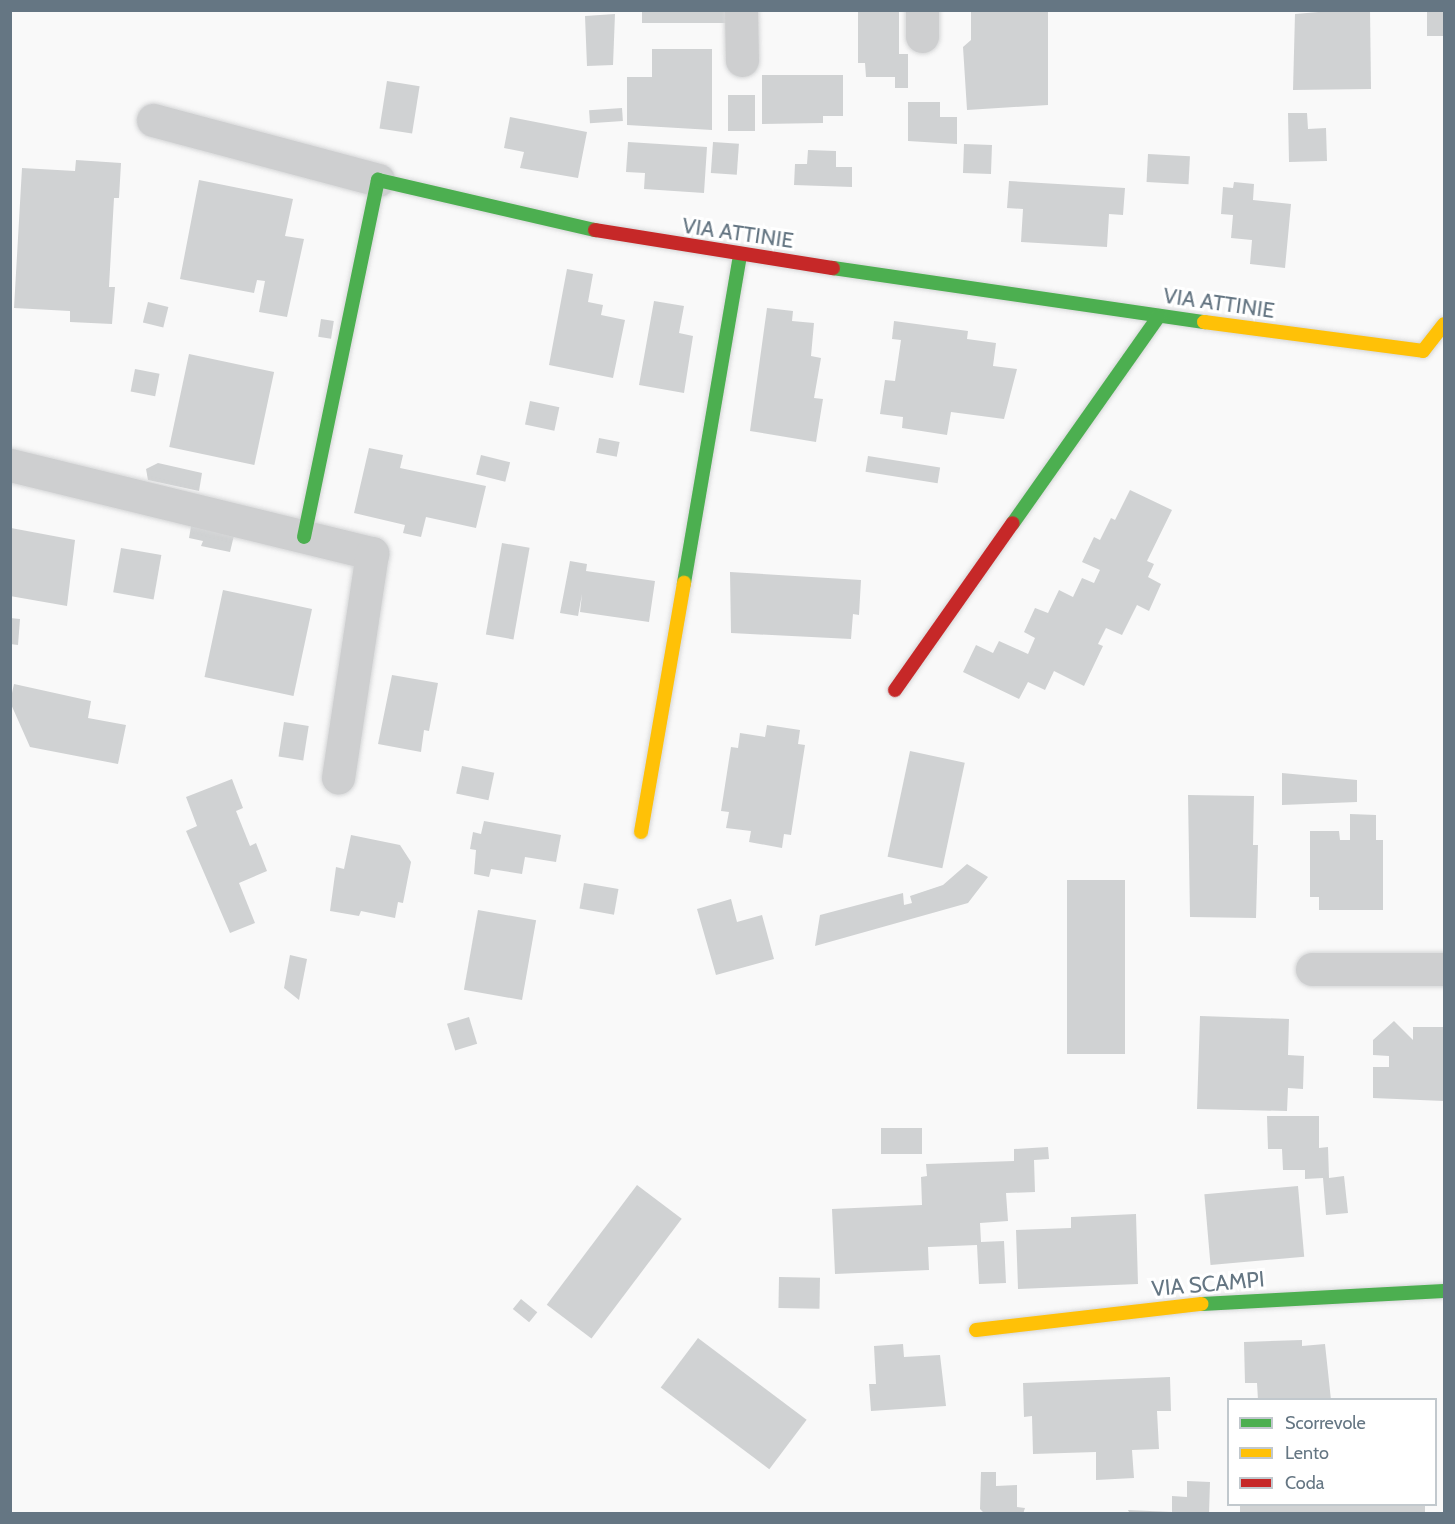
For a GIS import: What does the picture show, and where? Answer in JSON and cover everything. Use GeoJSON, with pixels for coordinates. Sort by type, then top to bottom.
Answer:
{"type":"FeatureCollection","features":[{"type":"Feature","properties":{"kind":"street"},"geometry":{"type":"LineString","coordinates":[[741,10],[742,60]]}},
{"type":"Feature","properties":{"kind":"street"},"geometry":{"type":"LineString","coordinates":[[153,120],[378,180],[304,537]]}},
{"type":"Feature","properties":{"kind":"street","name":"VIA ATTINIE"},"geometry":{"type":"LineString","coordinates":[[378,180],[627,237],[1159,316],[1423,351],[1444,324]]}},
{"type":"Feature","properties":{"kind":"street"},"geometry":{"type":"LineString","coordinates":[[641,832],[740,254]]}},
{"type":"Feature","properties":{"kind":"street"},"geometry":{"type":"LineString","coordinates":[[895,690],[1159,316]]}},
{"type":"Feature","properties":{"kind":"street"},"geometry":{"type":"LineString","coordinates":[[10,465],[372,553],[338,777]]}},
{"type":"Feature","properties":{"kind":"street"},"geometry":{"type":"LineString","coordinates":[[1312,969],[1444,969]]}},
{"type":"Feature","properties":{"kind":"street","name":"VIA SCAMPI"},"geometry":{"type":"LineString","coordinates":[[976,1330],[1224,1301],[1444,1290]]}},
{"type":"Feature","properties":{"kind":"building"},"geometry":{"type":"Polygon","coordinates":[[[642,10],[726,10],[726,23],[642,23],[642,10]]]}},
{"type":"Feature","properties":{"kind":"building"},"geometry":{"type":"Polygon","coordinates":[[[971,10],[1048,10],[1048,105],[967,110],[963,47],[971,40],[971,10]]]}},
{"type":"Feature","properties":{"kind":"building"},"geometry":{"type":"Polygon","coordinates":[[[1370,10],[1371,89],[1293,90],[1295,14],[1370,10]]]}},
{"type":"Feature","properties":{"kind":"building"},"geometry":{"type":"Polygon","coordinates":[[[1427,10],[1444,10],[1444,36],[1427,36],[1427,10]]]}},
{"type":"Feature","properties":{"kind":"building"},"geometry":{"type":"Polygon","coordinates":[[[858,11],[899,11],[899,54],[908,54],[908,88],[895,88],[895,77],[866,77],[865,63],[858,63],[858,11]]]}},
{"type":"Feature","properties":{"kind":"building"},"geometry":{"type":"Polygon","coordinates":[[[615,14],[613,65],[587,66],[585,16],[615,14]]]}},
{"type":"Feature","properties":{"kind":"building"},"geometry":{"type":"Polygon","coordinates":[[[652,49],[712,49],[712,130],[627,125],[627,77],[652,77],[652,49]]]}},
{"type":"Feature","properties":{"kind":"building"},"geometry":{"type":"Polygon","coordinates":[[[762,75],[843,75],[843,116],[823,116],[823,123],[762,124],[762,75]]]}},
{"type":"Feature","properties":{"kind":"building"},"geometry":{"type":"Polygon","coordinates":[[[387,81],[420,86],[412,134],[379,128],[387,81]]]}},
{"type":"Feature","properties":{"kind":"building"},"geometry":{"type":"Polygon","coordinates":[[[728,95],[755,95],[755,131],[728,131],[728,95]]]}},
{"type":"Feature","properties":{"kind":"building"},"geometry":{"type":"Polygon","coordinates":[[[908,102],[940,102],[940,117],[957,117],[957,144],[908,141],[908,102]]]}},
{"type":"Feature","properties":{"kind":"building"},"geometry":{"type":"Polygon","coordinates":[[[622,108],[623,121],[590,123],[589,110],[622,108]]]}},
{"type":"Feature","properties":{"kind":"building"},"geometry":{"type":"Polygon","coordinates":[[[1288,113],[1307,113],[1308,129],[1326,128],[1327,161],[1289,162],[1288,113]]]}},
{"type":"Feature","properties":{"kind":"building"},"geometry":{"type":"Polygon","coordinates":[[[510,117],[587,132],[578,178],[520,168],[524,152],[504,148],[510,117]]]}},
{"type":"Feature","properties":{"kind":"building"},"geometry":{"type":"Polygon","coordinates":[[[628,142],[707,147],[704,193],[644,189],[645,173],[626,172],[628,142]]]}},
{"type":"Feature","properties":{"kind":"building"},"geometry":{"type":"Polygon","coordinates":[[[713,142],[739,144],[737,175],[711,173],[713,142]]]}},
{"type":"Feature","properties":{"kind":"building"},"geometry":{"type":"Polygon","coordinates":[[[964,144],[992,145],[991,174],[963,173],[964,144]]]}},
{"type":"Feature","properties":{"kind":"building"},"geometry":{"type":"Polygon","coordinates":[[[808,150],[836,151],[836,167],[852,167],[852,187],[794,185],[795,164],[807,164],[808,150]]]}},
{"type":"Feature","properties":{"kind":"building"},"geometry":{"type":"Polygon","coordinates":[[[1148,154],[1190,156],[1188,184],[1147,182],[1148,154]]]}},
{"type":"Feature","properties":{"kind":"building"},"geometry":{"type":"Polygon","coordinates":[[[76,160],[121,163],[119,198],[114,198],[109,287],[115,287],[112,324],[70,322],[70,311],[14,308],[22,168],[75,171],[76,160]]]}},
{"type":"Feature","properties":{"kind":"building"},"geometry":{"type":"Polygon","coordinates":[[[199,180],[293,199],[285,236],[304,239],[287,317],[259,312],[265,281],[257,280],[254,293],[180,279],[199,180]]]}},
{"type":"Feature","properties":{"kind":"building"},"geometry":{"type":"Polygon","coordinates":[[[1009,181],[1125,188],[1123,215],[1109,214],[1107,247],[1021,242],[1023,209],[1007,208],[1009,181]]]}},
{"type":"Feature","properties":{"kind":"building"},"geometry":{"type":"Polygon","coordinates":[[[1234,182],[1254,184],[1253,200],[1291,204],[1285,268],[1250,264],[1252,240],[1231,238],[1233,215],[1221,214],[1223,187],[1233,188],[1234,182]]]}},
{"type":"Feature","properties":{"kind":"building"},"geometry":{"type":"Polygon","coordinates":[[[567,269],[593,274],[588,302],[603,305],[601,315],[625,320],[613,378],[549,365],[567,269]]]}},
{"type":"Feature","properties":{"kind":"building"},"geometry":{"type":"Polygon","coordinates":[[[654,301],[684,306],[679,333],[693,336],[684,393],[639,385],[654,301]]]}},
{"type":"Feature","properties":{"kind":"building"},"geometry":{"type":"Polygon","coordinates":[[[148,302],[168,307],[163,327],[143,322],[148,302]]]}},
{"type":"Feature","properties":{"kind":"building"},"geometry":{"type":"Polygon","coordinates":[[[767,308],[793,311],[792,321],[814,323],[811,356],[821,358],[814,398],[823,399],[816,442],[750,431],[767,308]]]}},
{"type":"Feature","properties":{"kind":"building"},"geometry":{"type":"Polygon","coordinates":[[[321,319],[334,321],[331,339],[318,337],[321,319]]]}},
{"type":"Feature","properties":{"kind":"building"},"geometry":{"type":"Polygon","coordinates":[[[894,321],[968,331],[967,339],[996,343],[993,366],[1017,369],[1004,419],[951,412],[947,435],[902,428],[903,417],[880,414],[885,380],[895,381],[901,340],[892,339],[894,321]]]}},
{"type":"Feature","properties":{"kind":"building"},"geometry":{"type":"Polygon","coordinates":[[[189,354],[274,372],[254,465],[169,447],[189,354]]]}},
{"type":"Feature","properties":{"kind":"building"},"geometry":{"type":"Polygon","coordinates":[[[135,369],[160,374],[155,396],[131,392],[135,369]]]}},
{"type":"Feature","properties":{"kind":"building"},"geometry":{"type":"Polygon","coordinates":[[[530,401],[559,407],[554,431],[525,424],[530,401]]]}},
{"type":"Feature","properties":{"kind":"building"},"geometry":{"type":"Polygon","coordinates":[[[599,438],[620,442],[617,457],[596,453],[599,438]]]}},
{"type":"Feature","properties":{"kind":"building"},"geometry":{"type":"Polygon","coordinates":[[[369,448],[403,455],[400,468],[486,486],[476,528],[426,517],[421,537],[403,533],[405,525],[354,513],[369,448]]]}},
{"type":"Feature","properties":{"kind":"building"},"geometry":{"type":"Polygon","coordinates":[[[481,455],[510,462],[505,482],[476,474],[481,455]]]}},
{"type":"Feature","properties":{"kind":"building"},"geometry":{"type":"Polygon","coordinates":[[[868,456],[940,467],[938,483],[865,472],[868,456]]]}},
{"type":"Feature","properties":{"kind":"building"},"geometry":{"type":"Polygon","coordinates":[[[158,463],[202,473],[199,491],[148,480],[146,469],[158,463]]]}},
{"type":"Feature","properties":{"kind":"building"},"geometry":{"type":"Polygon","coordinates":[[[1130,490],[1172,510],[1147,561],[1154,564],[1148,577],[1161,584],[1149,611],[1137,605],[1122,635],[1106,628],[1098,644],[1103,646],[1084,686],[1054,671],[1045,690],[1028,682],[1019,699],[963,672],[976,645],[993,653],[999,641],[1028,654],[1035,638],[1024,632],[1035,608],[1048,613],[1059,590],[1073,597],[1082,578],[1094,583],[1100,570],[1082,562],[1094,537],[1100,540],[1111,518],[1115,520],[1130,490]]]}},
{"type":"Feature","properties":{"kind":"building"},"geometry":{"type":"Polygon","coordinates":[[[193,515],[237,523],[230,552],[201,546],[203,541],[189,538],[193,515]]]}},
{"type":"Feature","properties":{"kind":"building"},"geometry":{"type":"Polygon","coordinates":[[[11,528],[75,540],[67,606],[10,596],[11,528]]]}},
{"type":"Feature","properties":{"kind":"building"},"geometry":{"type":"Polygon","coordinates":[[[502,543],[530,548],[513,639],[486,635],[502,543]]]}},
{"type":"Feature","properties":{"kind":"building"},"geometry":{"type":"Polygon","coordinates":[[[121,548],[161,555],[154,599],[113,592],[121,548]]]}},
{"type":"Feature","properties":{"kind":"building"},"geometry":{"type":"Polygon","coordinates":[[[570,561],[587,564],[586,571],[655,581],[649,622],[580,612],[582,594],[578,616],[560,613],[570,561]]]}},
{"type":"Feature","properties":{"kind":"building"},"geometry":{"type":"Polygon","coordinates":[[[730,572],[861,580],[859,615],[853,614],[851,639],[731,633],[730,572]]]}},
{"type":"Feature","properties":{"kind":"building"},"geometry":{"type":"Polygon","coordinates":[[[223,590],[312,609],[294,696],[204,677],[223,590]]]}},
{"type":"Feature","properties":{"kind":"building"},"geometry":{"type":"Polygon","coordinates":[[[10,618],[20,619],[18,645],[10,644],[10,618]]]}},
{"type":"Feature","properties":{"kind":"building"},"geometry":{"type":"Polygon","coordinates":[[[392,675],[438,683],[429,731],[424,730],[421,752],[378,744],[392,675]]]}},
{"type":"Feature","properties":{"kind":"building"},"geometry":{"type":"Polygon","coordinates":[[[14,684],[91,701],[88,718],[126,725],[118,764],[30,747],[10,702],[14,684]]]}},
{"type":"Feature","properties":{"kind":"building"},"geometry":{"type":"Polygon","coordinates":[[[284,722],[309,726],[303,760],[279,757],[284,722]]]}},
{"type":"Feature","properties":{"kind":"building"},"geometry":{"type":"Polygon","coordinates":[[[767,725],[800,730],[798,744],[805,745],[791,835],[784,834],[782,848],[749,842],[751,831],[726,828],[729,812],[721,811],[731,747],[738,748],[740,733],[765,737],[767,725]]]}},
{"type":"Feature","properties":{"kind":"building"},"geometry":{"type":"Polygon","coordinates":[[[910,751],[965,763],[942,868],[888,857],[910,751]]]}},
{"type":"Feature","properties":{"kind":"building"},"geometry":{"type":"Polygon","coordinates":[[[462,766],[494,773],[488,800],[456,793],[462,766]]]}},
{"type":"Feature","properties":{"kind":"building"},"geometry":{"type":"Polygon","coordinates":[[[1282,773],[1357,780],[1357,802],[1282,805],[1282,773]]]}},
{"type":"Feature","properties":{"kind":"building"},"geometry":{"type":"Polygon","coordinates":[[[232,779],[243,808],[236,811],[250,846],[256,843],[267,871],[239,883],[255,923],[230,933],[186,831],[197,826],[186,797],[232,779]]]}},
{"type":"Feature","properties":{"kind":"building"},"geometry":{"type":"Polygon","coordinates":[[[1188,795],[1254,796],[1253,845],[1258,845],[1256,918],[1190,917],[1188,795]]]}},
{"type":"Feature","properties":{"kind":"building"},"geometry":{"type":"Polygon","coordinates":[[[1350,814],[1376,815],[1376,840],[1383,840],[1383,910],[1319,910],[1319,897],[1310,897],[1310,831],[1339,831],[1340,840],[1350,840],[1350,814]]]}},
{"type":"Feature","properties":{"kind":"building"},"geometry":{"type":"Polygon","coordinates":[[[484,821],[561,835],[556,862],[525,857],[522,874],[491,869],[489,877],[474,874],[476,850],[470,849],[473,832],[481,834],[484,821]]]}},
{"type":"Feature","properties":{"kind":"building"},"geometry":{"type":"Polygon","coordinates":[[[351,835],[400,845],[411,862],[403,903],[398,902],[395,918],[361,911],[359,916],[330,911],[336,867],[344,869],[351,835]]]}},
{"type":"Feature","properties":{"kind":"building"},"geometry":{"type":"Polygon","coordinates":[[[967,864],[988,877],[968,903],[815,946],[820,915],[903,893],[904,905],[912,903],[910,896],[943,885],[967,864]]]}},
{"type":"Feature","properties":{"kind":"building"},"geometry":{"type":"Polygon","coordinates":[[[1067,880],[1125,880],[1125,1054],[1067,1054],[1067,880]]]}},
{"type":"Feature","properties":{"kind":"building"},"geometry":{"type":"Polygon","coordinates":[[[584,883],[618,889],[614,915],[579,909],[584,883]]]}},
{"type":"Feature","properties":{"kind":"building"},"geometry":{"type":"Polygon","coordinates":[[[731,899],[737,922],[762,915],[774,959],[716,975],[697,909],[731,899]]]}},
{"type":"Feature","properties":{"kind":"building"},"geometry":{"type":"Polygon","coordinates":[[[478,910],[536,920],[522,1000],[464,990],[478,910]]]}},
{"type":"Feature","properties":{"kind":"building"},"geometry":{"type":"Polygon","coordinates":[[[290,955],[307,959],[299,1000],[284,988],[290,955]]]}},
{"type":"Feature","properties":{"kind":"building"},"geometry":{"type":"Polygon","coordinates":[[[1200,1016],[1289,1019],[1288,1055],[1304,1056],[1303,1089],[1288,1088],[1287,1111],[1197,1109],[1200,1016]]]}},
{"type":"Feature","properties":{"kind":"building"},"geometry":{"type":"Polygon","coordinates":[[[469,1017],[477,1044],[455,1051],[447,1024],[469,1017]]]}},
{"type":"Feature","properties":{"kind":"building"},"geometry":{"type":"Polygon","coordinates":[[[1394,1021],[1413,1040],[1413,1027],[1444,1027],[1444,1101],[1373,1098],[1373,1067],[1389,1067],[1389,1056],[1373,1055],[1373,1040],[1394,1021]]]}},
{"type":"Feature","properties":{"kind":"building"},"geometry":{"type":"Polygon","coordinates":[[[1267,1116],[1319,1116],[1319,1148],[1328,1147],[1329,1178],[1344,1176],[1348,1213],[1326,1215],[1323,1178],[1305,1179],[1305,1170],[1283,1170],[1282,1149],[1268,1149],[1267,1116]]]}},
{"type":"Feature","properties":{"kind":"building"},"geometry":{"type":"Polygon","coordinates":[[[881,1128],[922,1128],[922,1154],[881,1154],[881,1128]]]}},
{"type":"Feature","properties":{"kind":"building"},"geometry":{"type":"Polygon","coordinates":[[[1048,1147],[1049,1159],[1034,1160],[1035,1192],[1006,1193],[1008,1221],[980,1223],[981,1242],[1004,1241],[1006,1283],[979,1284],[977,1245],[928,1247],[929,1270],[835,1274],[832,1209],[922,1205],[921,1177],[927,1176],[926,1164],[1014,1161],[1014,1149],[1048,1147]]]}},
{"type":"Feature","properties":{"kind":"building"},"geometry":{"type":"Polygon","coordinates":[[[637,1185],[682,1219],[591,1338],[547,1305],[637,1185]]]}},
{"type":"Feature","properties":{"kind":"building"},"geometry":{"type":"Polygon","coordinates":[[[1298,1186],[1304,1257],[1211,1265],[1204,1194],[1298,1186]]]}},
{"type":"Feature","properties":{"kind":"building"},"geometry":{"type":"Polygon","coordinates":[[[1136,1214],[1138,1284],[1018,1289],[1016,1230],[1071,1228],[1071,1217],[1136,1214]]]}},
{"type":"Feature","properties":{"kind":"building"},"geometry":{"type":"Polygon","coordinates":[[[779,1277],[820,1278],[819,1309],[778,1308],[779,1277]]]}},
{"type":"Feature","properties":{"kind":"building"},"geometry":{"type":"Polygon","coordinates":[[[521,1299],[537,1312],[529,1322],[513,1309],[521,1299]]]}},
{"type":"Feature","properties":{"kind":"building"},"geometry":{"type":"Polygon","coordinates":[[[698,1338],[807,1420],[769,1469],[661,1388],[698,1338]]]}},
{"type":"Feature","properties":{"kind":"building"},"geometry":{"type":"Polygon","coordinates":[[[1302,1340],[1302,1346],[1325,1344],[1331,1398],[1258,1398],[1257,1383],[1245,1383],[1244,1342],[1302,1340]]]}},
{"type":"Feature","properties":{"kind":"building"},"geometry":{"type":"Polygon","coordinates":[[[903,1344],[904,1357],[940,1355],[946,1406],[871,1411],[869,1384],[876,1384],[874,1346],[903,1344]]]}},
{"type":"Feature","properties":{"kind":"building"},"geometry":{"type":"Polygon","coordinates":[[[1170,1377],[1171,1411],[1157,1411],[1159,1449],[1132,1450],[1134,1478],[1096,1480],[1096,1452],[1033,1454],[1032,1416],[1024,1417],[1023,1383],[1170,1377]]]}},
{"type":"Feature","properties":{"kind":"building"},"geometry":{"type":"Polygon","coordinates":[[[981,1472],[996,1472],[996,1486],[1017,1485],[1017,1507],[1025,1508],[1023,1514],[985,1514],[980,1509],[981,1472]]]}},
{"type":"Feature","properties":{"kind":"building"},"geometry":{"type":"Polygon","coordinates":[[[1187,1481],[1210,1482],[1209,1514],[1130,1514],[1128,1510],[1172,1512],[1172,1496],[1187,1497],[1187,1481]]]}},
{"type":"Feature","properties":{"kind":"building"},"geometry":{"type":"Polygon","coordinates":[[[1240,1506],[1425,1506],[1425,1514],[1240,1514],[1240,1506]]]}},
{"type":"Feature","properties":{"kind":"traffic: fast"},"geometry":{"type":"LineString","coordinates":[[304,537],[378,180],[595,230]]}},
{"type":"Feature","properties":{"kind":"traffic: fast"},"geometry":{"type":"LineString","coordinates":[[684,583],[740,254]]}},
{"type":"Feature","properties":{"kind":"traffic: fast"},"geometry":{"type":"LineString","coordinates":[[833,268],[1204,322]]}},
{"type":"Feature","properties":{"kind":"traffic: fast"},"geometry":{"type":"LineString","coordinates":[[1013,523],[1159,316]]}},
{"type":"Feature","properties":{"kind":"traffic: fast"},"geometry":{"type":"LineString","coordinates":[[1202,1304],[1444,1291]]}},
{"type":"Feature","properties":{"kind":"traffic: slow"},"geometry":{"type":"LineString","coordinates":[[1204,322],[1423,351],[1444,324]]}},
{"type":"Feature","properties":{"kind":"traffic: slow"},"geometry":{"type":"LineString","coordinates":[[641,832],[684,583]]}},
{"type":"Feature","properties":{"kind":"traffic: slow"},"geometry":{"type":"LineString","coordinates":[[976,1330],[1202,1304]]}},
{"type":"Feature","properties":{"kind":"traffic: jam"},"geometry":{"type":"LineString","coordinates":[[595,230],[833,268]]}},
{"type":"Feature","properties":{"kind":"traffic: jam"},"geometry":{"type":"LineString","coordinates":[[895,690],[1013,523]]}}]}
